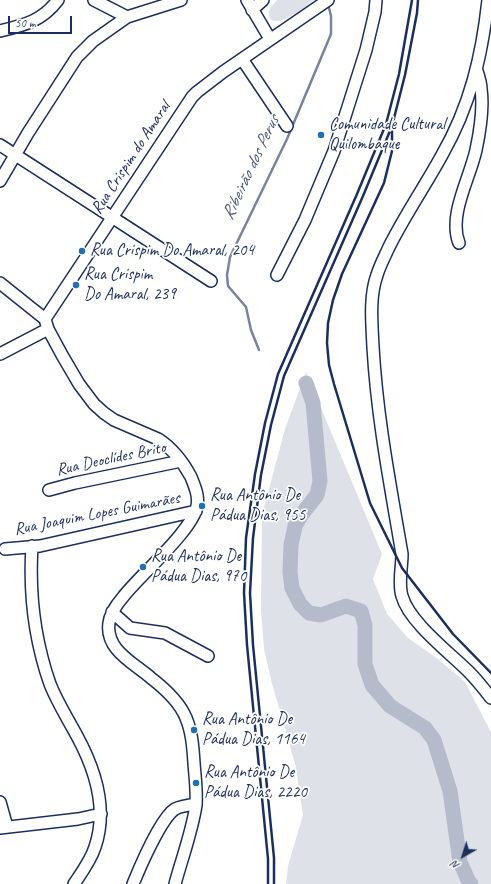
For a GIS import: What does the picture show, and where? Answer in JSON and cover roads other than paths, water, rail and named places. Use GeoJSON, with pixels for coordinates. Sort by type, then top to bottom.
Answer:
{"type":"FeatureCollection","features":[{"type":"Feature","properties":{"kind":"street"},"geometry":{"type":"LineString","coordinates":[[0,31],[25,24],[41,17],[47,13],[58,0]]}},
{"type":"Feature","properties":{"kind":"street"},"geometry":{"type":"LineString","coordinates":[[94,0],[127,17]]}},
{"type":"Feature","properties":{"kind":"street"},"geometry":{"type":"LineString","coordinates":[[0,181],[77,57],[93,41],[127,17],[181,0]]}},
{"type":"Feature","properties":{"kind":"street"},"geometry":{"type":"LineString","coordinates":[[263,0],[249,5],[270,39]]}},
{"type":"Feature","properties":{"kind":"street","name":"Rua Crispim do Amaral"},"geometry":{"type":"LineString","coordinates":[[46,324],[112,218],[192,97],[270,39],[328,0]]}},
{"type":"Feature","properties":{"kind":"street"},"geometry":{"type":"LineString","coordinates":[[277,275],[305,220],[334,151],[366,50],[375,12],[376,0]]}},
{"type":"Feature","properties":{"kind":"street"},"geometry":{"type":"LineString","coordinates":[[488,0],[481,50],[463,114],[442,155],[400,226],[377,275],[373,294],[372,326],[380,427],[402,554],[400,583],[402,597],[409,611],[425,630],[479,682],[491,698]]}},
{"type":"Feature","properties":{"kind":"street"},"geometry":{"type":"LineString","coordinates":[[242,59],[287,126]]}},
{"type":"Feature","properties":{"kind":"street"},"geometry":{"type":"LineString","coordinates":[[459,243],[456,227],[457,215],[476,151],[482,112],[481,89],[476,69]]}},
{"type":"Feature","properties":{"kind":"street"},"geometry":{"type":"LineString","coordinates":[[0,145],[212,281]]}},
{"type":"Feature","properties":{"kind":"street"},"geometry":{"type":"LineString","coordinates":[[0,283],[46,324],[79,384],[94,404],[104,414],[114,420],[164,443],[187,469],[198,497],[196,511],[187,526],[131,586],[112,612],[108,628],[111,639],[123,657],[152,679],[166,692],[184,712],[187,719],[193,746],[196,804],[175,884]]}},
{"type":"Feature","properties":{"kind":"street"},"geometry":{"type":"LineString","coordinates":[[0,354],[46,324]]}},
{"type":"Feature","properties":{"kind":"street","name":"Rua Deoclídes Brito"},"geometry":{"type":"LineString","coordinates":[[49,490],[75,483],[181,461]]}},
{"type":"Feature","properties":{"kind":"street","name":"Rua Joaquim Lopes Guimarães"},"geometry":{"type":"LineString","coordinates":[[5,550],[40,546],[196,511]]}},
{"type":"Feature","properties":{"kind":"street"},"geometry":{"type":"LineString","coordinates":[[32,546],[36,634],[40,649],[51,685],[82,746],[92,770],[100,797],[101,822],[95,847],[87,864],[74,884]]}},
{"type":"Feature","properties":{"kind":"street"},"geometry":{"type":"LineString","coordinates":[[112,612],[130,628],[165,633],[208,656]]}},
{"type":"Feature","properties":{"kind":"street"},"geometry":{"type":"LineString","coordinates":[[0,802],[4,828],[78,819],[101,814]]}},
{"type":"Feature","properties":{"kind":"street"},"geometry":{"type":"LineString","coordinates":[[133,884],[157,834],[169,814],[180,807],[196,804]]}},
{"type":"Feature","properties":{"kind":"waterway","name":"Ribeirão dos Perus"},"geometry":{"type":"LineString","coordinates":[[259,350],[251,330],[246,307],[228,286],[227,275],[230,257],[287,139],[331,34],[331,16],[328,4]]}},
{"type":"Feature","properties":{"kind":"waterway","name":"Ribeirão dos Perus"},"geometry":{"type":"LineString","coordinates":[[306,383],[313,403],[320,481],[317,495],[302,514],[295,526],[291,545],[290,572],[292,588],[300,604],[309,613],[321,615],[346,606],[361,611],[365,625],[365,664],[372,685],[390,706],[425,728],[434,740],[450,791],[460,862],[471,884]]}},
{"type":"Feature","properties":{"kind":"railway"},"geometry":{"type":"LineString","coordinates":[[268,884],[268,859],[247,645],[244,593],[246,538],[255,474],[265,423],[278,374],[386,124],[399,74],[412,0]]}},
{"type":"Feature","properties":{"kind":"railway"},"geometry":{"type":"LineString","coordinates":[[274,884],[274,858],[253,645],[250,593],[253,538],[261,475],[271,425],[284,376],[392,126],[405,75],[417,13],[418,0]]}},
{"type":"Feature","properties":{"kind":"railway"},"geometry":{"type":"LineString","coordinates":[[392,130],[392,151],[384,183],[342,274],[333,300],[328,323],[327,343],[329,365],[370,503],[402,568],[453,634],[491,673]]}},
{"type":"Feature","properties":{"kind":"place","name":"Comunidade Cultural Quilombaque"},"geometry":{"type":"Point","coordinates":[321,135]}},
{"type":"Feature","properties":{"kind":"place","name":"Rua Crispim Do Amaral, 204"},"geometry":{"type":"Point","coordinates":[82,251]}},
{"type":"Feature","properties":{"kind":"place","name":"Rua Crispim Do Amaral, 239"},"geometry":{"type":"Point","coordinates":[76,285]}},
{"type":"Feature","properties":{"kind":"place","name":"Rua Antônio De Pádua Dias, 955"},"geometry":{"type":"Point","coordinates":[202,506]}},
{"type":"Feature","properties":{"kind":"place","name":"Rua Antônio De Pádua Dias, 970"},"geometry":{"type":"Point","coordinates":[143,567]}},
{"type":"Feature","properties":{"kind":"place","name":"Rua Antônio De Pádua Dias, 1164"},"geometry":{"type":"Point","coordinates":[194,730]}},
{"type":"Feature","properties":{"kind":"place","name":"Rua Antônio De Pádua Dias, 2220"},"geometry":{"type":"Point","coordinates":[196,783]}}]}
